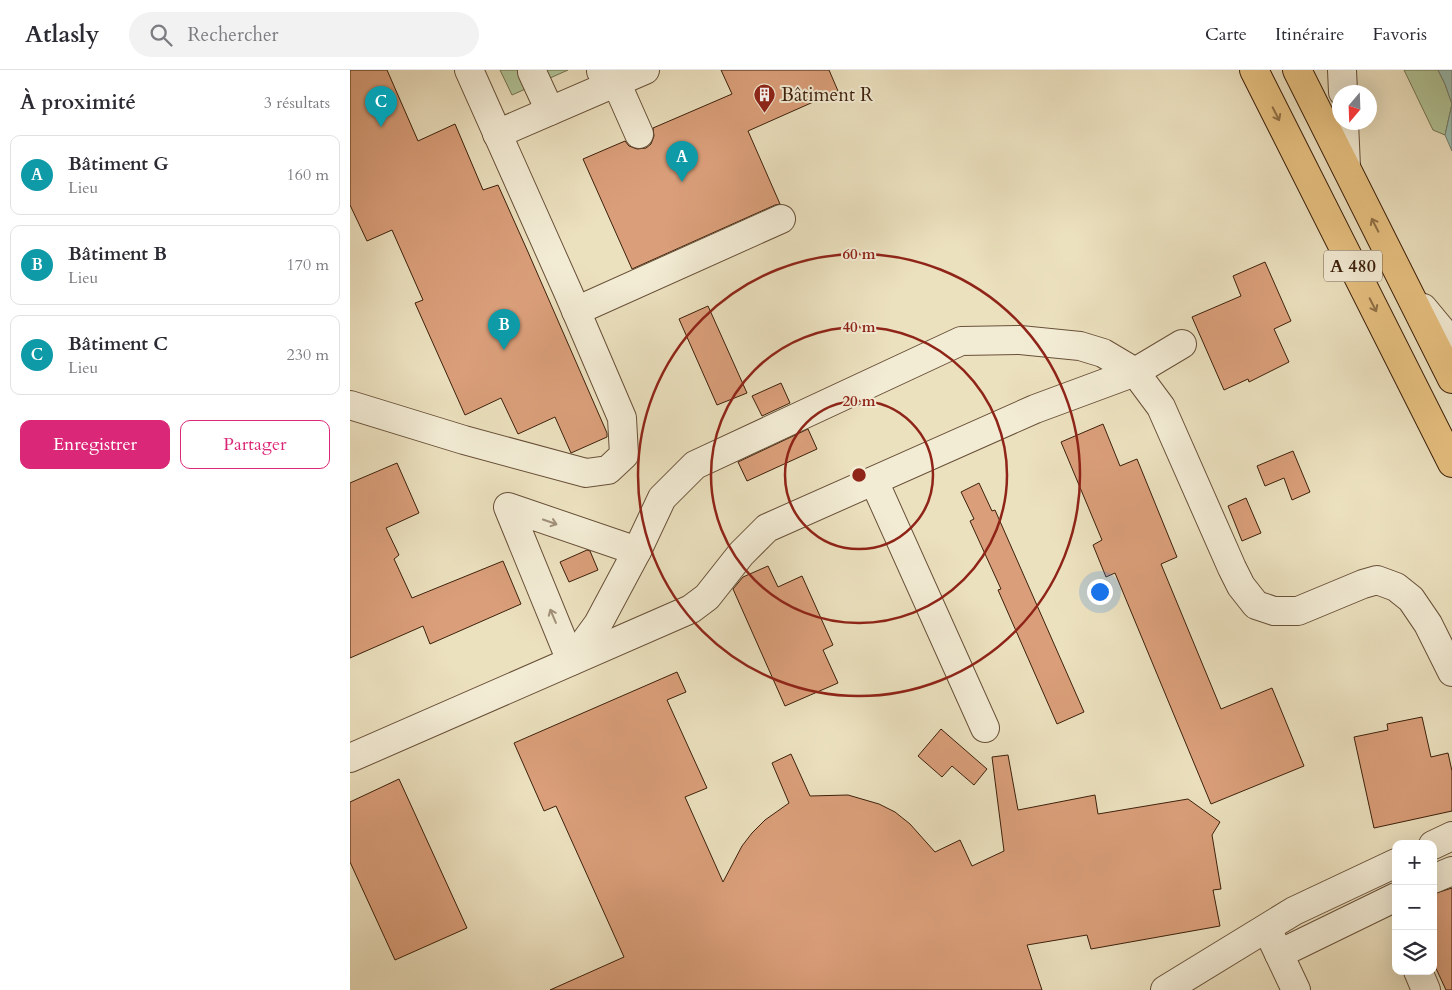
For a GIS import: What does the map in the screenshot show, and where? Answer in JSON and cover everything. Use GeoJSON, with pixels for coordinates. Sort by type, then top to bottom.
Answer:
{"type":"FeatureCollection","features":[{"type":"Feature","properties":{"kind":"highway","name":"A 480"},"geometry":{"type":"LineString","coordinates":[[1254,70],[1452,463]]}},
{"type":"Feature","properties":{"kind":"highway","name":"A 480"},"geometry":{"type":"LineString","coordinates":[[1298,70],[1452,379]]}},
{"type":"Feature","properties":{"kind":"street"},"geometry":{"type":"LineString","coordinates":[[350,404],[464,440],[586,473],[608,470],[624,455],[622,418],[469,70]]}},
{"type":"Feature","properties":{"kind":"street"},"geometry":{"type":"LineString","coordinates":[[497,134],[550,111],[608,76],[645,70]]}},
{"type":"Feature","properties":{"kind":"street"},"geometry":{"type":"LineString","coordinates":[[1342,70],[1343,85]]}},
{"type":"Feature","properties":{"kind":"street"},"geometry":{"type":"LineString","coordinates":[[532,72],[550,111]]}},
{"type":"Feature","properties":{"kind":"street"},"geometry":{"type":"LineString","coordinates":[[608,76],[639,134]]}},
{"type":"Feature","properties":{"kind":"street"},"geometry":{"type":"LineString","coordinates":[[1344,130],[1346,167]]}},
{"type":"Feature","properties":{"kind":"street"},"geometry":{"type":"LineString","coordinates":[[576,310],[781,219]]}},
{"type":"Feature","properties":{"kind":"street"},"geometry":{"type":"LineString","coordinates":[[1407,289],[1452,343]]}},
{"type":"Feature","properties":{"kind":"street"},"geometry":{"type":"LineString","coordinates":[[571,661],[598,624],[637,551],[662,498],[695,465],[961,341],[1020,340],[1080,346],[1103,353],[1136,372],[1161,407],[1232,568],[1241,586],[1256,604],[1274,611],[1298,611],[1377,580],[1396,587],[1411,599],[1428,624],[1452,672]]}},
{"type":"Feature","properties":{"kind":"street"},"geometry":{"type":"LineString","coordinates":[[350,758],[691,609],[706,597],[741,554],[767,528],[1036,409],[1136,372],[1182,344]]}},
{"type":"Feature","properties":{"kind":"street"},"geometry":{"type":"LineString","coordinates":[[874,481],[984,728]]}},
{"type":"Feature","properties":{"kind":"street"},"geometry":{"type":"LineString","coordinates":[[571,661],[508,507],[637,551]]}},
{"type":"Feature","properties":{"kind":"street"},"geometry":{"type":"LineString","coordinates":[[1437,843],[1452,836]]}},
{"type":"Feature","properties":{"kind":"street"},"geometry":{"type":"LineString","coordinates":[[1165,990],[1294,911],[1386,867],[1392,900]]}},
{"type":"Feature","properties":{"kind":"street"},"geometry":{"type":"LineString","coordinates":[[1437,878],[1452,871]]}},
{"type":"Feature","properties":{"kind":"street"},"geometry":{"type":"LineString","coordinates":[[1279,954],[1392,905]]}},
{"type":"Feature","properties":{"kind":"street"},"geometry":{"type":"LineString","coordinates":[[1267,927],[1296,990]]}},
{"type":"Feature","properties":{"kind":"street"},"geometry":{"type":"LineString","coordinates":[[1420,975],[1426,990]]}},
{"type":"Feature","properties":{"kind":"green space"},"geometry":{"type":"Polygon","coordinates":[[[500,70],[568,70],[512,95],[500,70]]]}},
{"type":"Feature","properties":{"kind":"green space"},"geometry":{"type":"Polygon","coordinates":[[[1404,70],[1438,70],[1452,104],[1445,135],[1433,130],[1404,70]]]}},
{"type":"Feature","properties":{"kind":"water"},"geometry":{"type":"Polygon","coordinates":[[[1438,70],[1452,70],[1452,104],[1445,84],[1438,70]]]}},
{"type":"Feature","properties":{"kind":"water"},"geometry":{"type":"Polygon","coordinates":[[[1452,104],[1452,151],[1445,135],[1452,104]]]}},
{"type":"Feature","properties":{"kind":"building"},"geometry":{"type":"Polygon","coordinates":[[[350,70],[387,70],[418,141],[455,124],[483,190],[498,185],[607,433],[607,437],[571,453],[555,417],[518,434],[501,398],[465,415],[415,303],[423,300],[392,230],[367,241],[350,205],[350,70]]]}},
{"type":"Feature","properties":{"kind":"building"},"geometry":{"type":"Polygon","coordinates":[[[721,70],[829,70],[838,91],[748,131],[780,204],[632,269],[583,159],[625,141],[629,146],[637,149],[646,148],[651,144],[654,136],[653,128],[732,94],[721,70]]]}},
{"type":"Feature","properties":{"kind":"building"},"geometry":{"type":"Polygon","coordinates":[[[1265,262],[1291,321],[1274,329],[1289,362],[1249,382],[1248,379],[1224,390],[1192,317],[1241,296],[1233,276],[1265,262]]]}},
{"type":"Feature","properties":{"kind":"building"},"geometry":{"type":"Polygon","coordinates":[[[708,306],[747,393],[717,405],[679,319],[708,306]]]}},
{"type":"Feature","properties":{"kind":"building"},"geometry":{"type":"Polygon","coordinates":[[[781,383],[790,403],[762,416],[752,396],[781,383]]]}},
{"type":"Feature","properties":{"kind":"building"},"geometry":{"type":"Polygon","coordinates":[[[1103,424],[1120,466],[1137,459],[1177,557],[1161,564],[1221,709],[1272,688],[1304,766],[1211,804],[1115,573],[1106,577],[1093,545],[1102,540],[1061,442],[1103,424]]]}},
{"type":"Feature","properties":{"kind":"building"},"geometry":{"type":"Polygon","coordinates":[[[808,429],[817,449],[747,481],[738,462],[808,429]]]}},
{"type":"Feature","properties":{"kind":"building"},"geometry":{"type":"Polygon","coordinates":[[[1293,451],[1310,492],[1292,500],[1284,478],[1265,486],[1257,466],[1293,451]]]}},
{"type":"Feature","properties":{"kind":"building"},"geometry":{"type":"Polygon","coordinates":[[[397,463],[419,513],[386,528],[399,555],[394,559],[412,598],[503,561],[521,604],[430,644],[423,626],[350,658],[350,483],[397,463]]]}},
{"type":"Feature","properties":{"kind":"building"},"geometry":{"type":"Polygon","coordinates":[[[979,483],[992,511],[995,510],[1084,712],[1057,724],[998,590],[1001,589],[970,521],[974,519],[961,492],[979,483]]]}},
{"type":"Feature","properties":{"kind":"building"},"geometry":{"type":"Polygon","coordinates":[[[1246,498],[1261,533],[1242,541],[1228,506],[1246,498]]]}},
{"type":"Feature","properties":{"kind":"building"},"geometry":{"type":"Polygon","coordinates":[[[587,550],[590,551],[598,570],[569,582],[560,562],[587,550]]]}},
{"type":"Feature","properties":{"kind":"building"},"geometry":{"type":"Polygon","coordinates":[[[768,566],[778,587],[802,576],[833,645],[823,650],[838,683],[785,706],[733,589],[743,577],[768,566]]]}},
{"type":"Feature","properties":{"kind":"building"},"geometry":{"type":"Polygon","coordinates":[[[677,672],[686,692],[667,700],[707,788],[685,797],[723,882],[742,846],[752,833],[765,820],[789,803],[772,763],[791,754],[810,796],[848,795],[879,804],[895,812],[910,824],[935,852],[960,840],[972,866],[1004,851],[992,757],[1008,755],[1018,810],[1095,795],[1098,814],[1188,799],[1220,822],[1212,835],[1221,889],[1213,890],[1220,926],[1091,949],[1087,935],[1027,945],[1042,990],[550,990],[624,957],[556,806],[544,811],[514,743],[677,672]]]}},
{"type":"Feature","properties":{"kind":"building"},"geometry":{"type":"Polygon","coordinates":[[[1422,717],[1431,757],[1448,753],[1452,771],[1452,811],[1374,828],[1354,737],[1388,730],[1387,724],[1422,717]]]}},
{"type":"Feature","properties":{"kind":"building"},"geometry":{"type":"Polygon","coordinates":[[[941,729],[987,769],[974,785],[952,766],[942,777],[918,756],[941,729]]]}},
{"type":"Feature","properties":{"kind":"building"},"geometry":{"type":"Polygon","coordinates":[[[399,779],[467,928],[395,960],[350,862],[350,802],[399,779]]]}},
{"type":"Feature","properties":{"kind":"building"},"geometry":{"type":"Polygon","coordinates":[[[1452,888],[1452,990],[1446,990],[1437,971],[1437,893],[1452,888]]]}},
{"type":"Feature","properties":{"kind":"place","name":"Bâtiment R"},"geometry":{"type":"Point","coordinates":[765,113]}},
{"type":"Feature","properties":{"kind":"place","name":"Bâtiment C"},"geometry":{"type":"Point","coordinates":[381,127]}},
{"type":"Feature","properties":{"kind":"place","name":"Bâtiment G"},"geometry":{"type":"Point","coordinates":[682,182]}},
{"type":"Feature","properties":{"kind":"place","name":"Bâtiment B"},"geometry":{"type":"Point","coordinates":[504,350]}}]}
